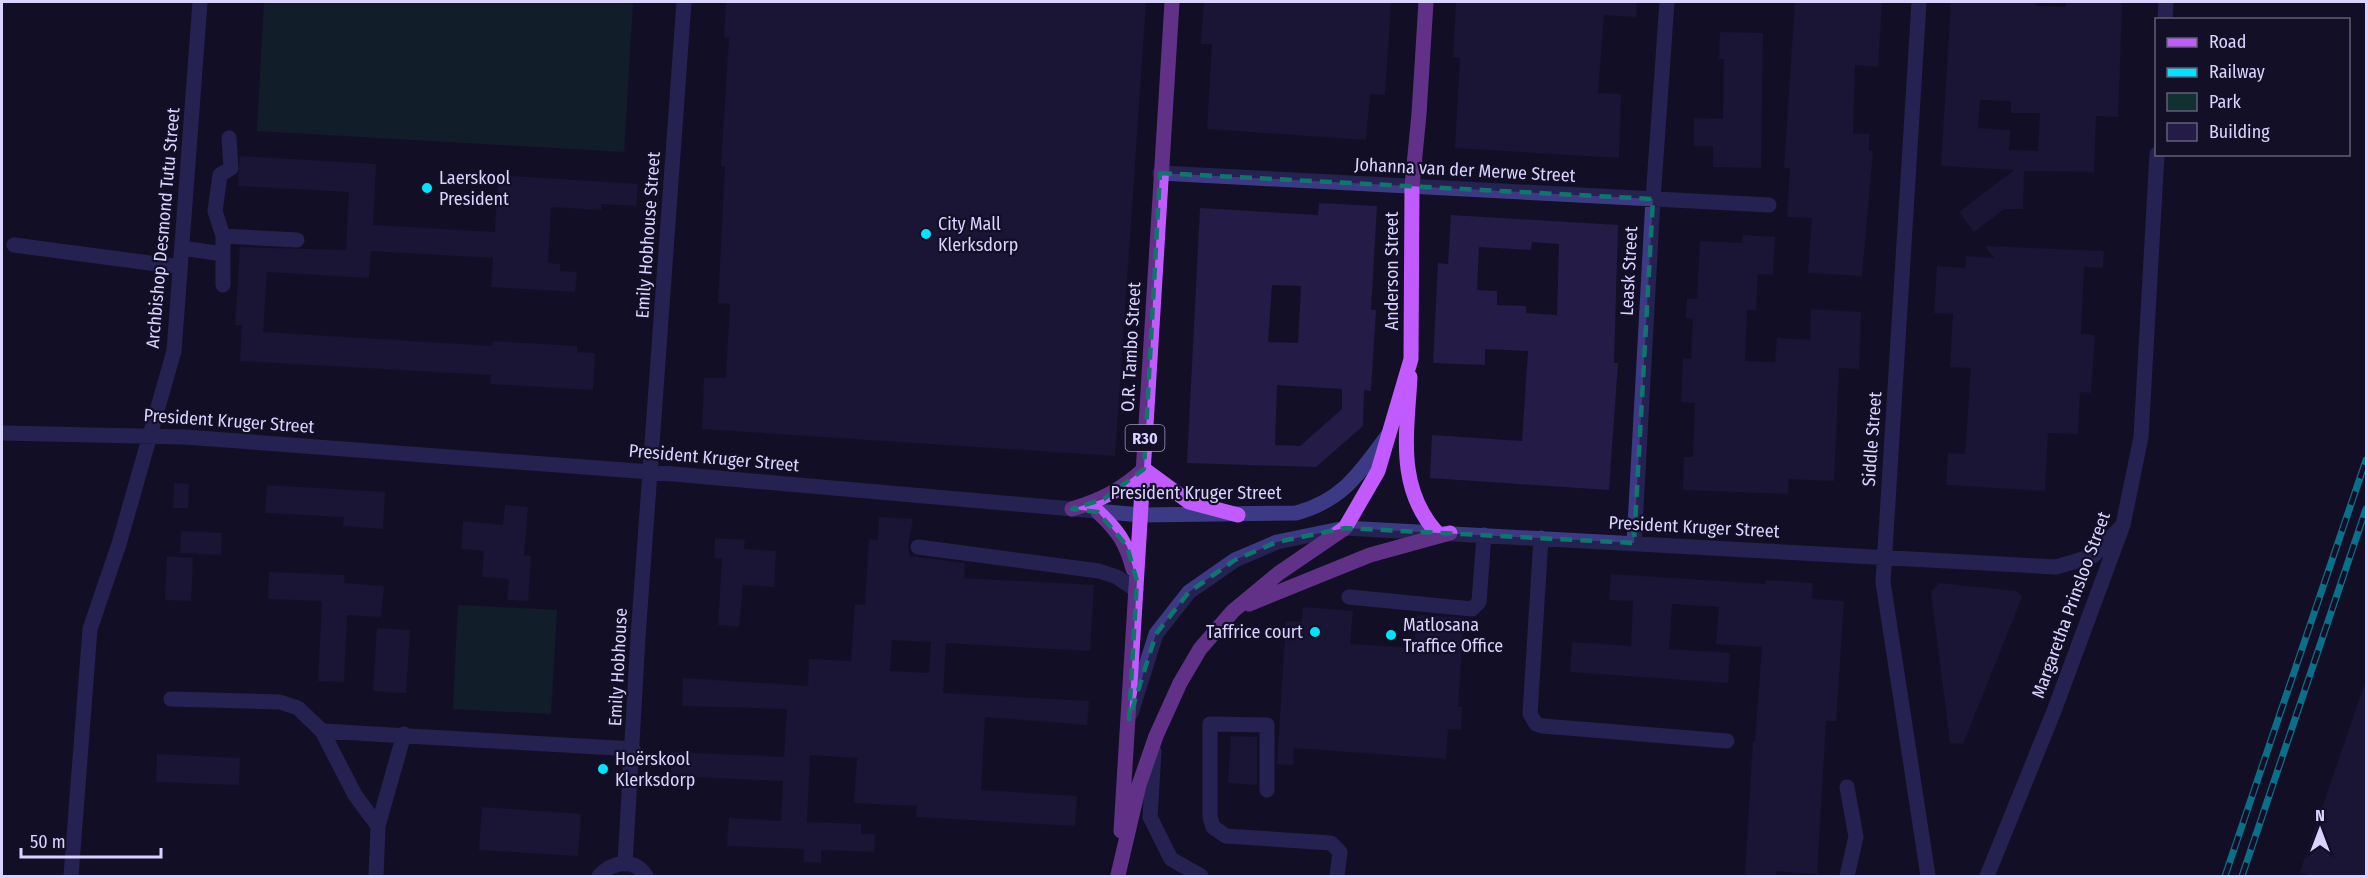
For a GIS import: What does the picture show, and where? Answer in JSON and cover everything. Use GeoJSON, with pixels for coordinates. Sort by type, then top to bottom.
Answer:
{"type":"FeatureCollection","features":[{"type":"Feature","properties":{"kind":"main road","name":"O.R. Tambo Street"},"geometry":{"type":"LineString","coordinates":[[1118,875],[1172,2]]}},
{"type":"Feature","properties":{"kind":"main road","name":"Anderson Street"},"geometry":{"type":"LineString","coordinates":[[1345,528],[1378,471],[1411,359],[1412,186],[1426,2]]}},
{"type":"Feature","properties":{"kind":"main road"},"geometry":{"type":"LineString","coordinates":[[1411,359],[1406,451],[1409,488],[1426,520],[1444,533]]}},
{"type":"Feature","properties":{"kind":"main road"},"geometry":{"type":"LineString","coordinates":[[1072,509],[1104,499],[1126,486],[1144,469],[1189,502],[1238,515]]}},
{"type":"Feature","properties":{"kind":"main road"},"geometry":{"type":"LineString","coordinates":[[1098,512],[1116,529],[1127,546],[1136,585]]}},
{"type":"Feature","properties":{"kind":"main road","name":"O.R. Tambo Street"},"geometry":{"type":"LineString","coordinates":[[1118,875],[1139,785],[1156,736],[1180,682],[1200,649],[1233,611],[1279,573],[1345,528]]}},
{"type":"Feature","properties":{"kind":"main road"},"geometry":{"type":"LineString","coordinates":[[1233,611],[1370,555],[1444,533]]}},
{"type":"Feature","properties":{"kind":"street","name":"Archbishop Desmond Tutu Street"},"geometry":{"type":"LineString","coordinates":[[71,876],[90,629],[119,544],[174,351],[200,2]]}},
{"type":"Feature","properties":{"kind":"street","name":"Emily Hobhouse Street"},"geometry":{"type":"LineString","coordinates":[[651,472],[684,2]]}},
{"type":"Feature","properties":{"kind":"street","name":"Leask Street"},"geometry":{"type":"LineString","coordinates":[[1634,543],[1653,199],[1667,2]]}},
{"type":"Feature","properties":{"kind":"street","name":"Siddle Street"},"geometry":{"type":"LineString","coordinates":[[1919,2],[1884,558],[1887,617],[1928,876]]}},
{"type":"Feature","properties":{"kind":"street"},"geometry":{"type":"LineString","coordinates":[[2164,18],[2166,2]]}},
{"type":"Feature","properties":{"kind":"street"},"geometry":{"type":"LineString","coordinates":[[223,285],[223,236],[215,211],[220,175],[231,168],[229,138]]}},
{"type":"Feature","properties":{"kind":"street","name":"Margaretha Prinsloo Street"},"geometry":{"type":"LineString","coordinates":[[1987,876],[2054,711],[2123,525],[2141,437],[2157,156]]}},
{"type":"Feature","properties":{"kind":"street","name":"Johanna van der Merwe Street"},"geometry":{"type":"LineString","coordinates":[[1160,173],[1769,205]]}},
{"type":"Feature","properties":{"kind":"street"},"geometry":{"type":"LineString","coordinates":[[223,236],[297,240]]}},
{"type":"Feature","properties":{"kind":"street"},"geometry":{"type":"LineString","coordinates":[[14,245],[180,267]]}},
{"type":"Feature","properties":{"kind":"street"},"geometry":{"type":"LineString","coordinates":[[182,248],[223,254]]}},
{"type":"Feature","properties":{"kind":"street","name":"President Kruger Street"},"geometry":{"type":"LineString","coordinates":[[2,433],[150,435],[651,472],[1141,515],[1296,513],[1318,507],[1332,499],[1360,472],[1389,433]]}},
{"type":"Feature","properties":{"kind":"street","name":"Emily Hobhouse"},"geometry":{"type":"LineString","coordinates":[[625,864],[651,472]]}},
{"type":"Feature","properties":{"kind":"street","name":"President Kruger Street"},"geometry":{"type":"LineString","coordinates":[[1129,719],[1156,634],[1189,592],[1235,560],[1277,542],[1345,528],[2056,567],[2093,556],[2123,525]]}},
{"type":"Feature","properties":{"kind":"street"},"geometry":{"type":"LineString","coordinates":[[1349,597],[1472,609],[1479,602],[1484,535]]}},
{"type":"Feature","properties":{"kind":"street"},"geometry":{"type":"LineString","coordinates":[[1541,538],[1530,714],[1532,720],[1543,726],[1727,741]]}},
{"type":"Feature","properties":{"kind":"street"},"geometry":{"type":"LineString","coordinates":[[918,547],[1099,572],[1136,585]]}},
{"type":"Feature","properties":{"kind":"street"},"geometry":{"type":"LineString","coordinates":[[171,699],[280,702],[298,708],[322,731],[355,795],[378,826]]}},
{"type":"Feature","properties":{"kind":"street"},"geometry":{"type":"LineString","coordinates":[[1267,790],[1268,725],[1210,724],[1210,817],[1214,827],[1226,836],[1330,843],[1340,852],[1337,876]]}},
{"type":"Feature","properties":{"kind":"street"},"geometry":{"type":"LineString","coordinates":[[322,731],[633,749]]}},
{"type":"Feature","properties":{"kind":"street"},"geometry":{"type":"LineString","coordinates":[[376,876],[378,826],[404,734]]}},
{"type":"Feature","properties":{"kind":"street"},"geometry":{"type":"LineString","coordinates":[[1156,736],[1150,817],[1171,859],[1201,876]]}},
{"type":"Feature","properties":{"kind":"street"},"geometry":{"type":"LineString","coordinates":[[1847,787],[1856,837],[1847,876]]}},
{"type":"Feature","properties":{"kind":"street"},"geometry":{"type":"LineString","coordinates":[[599,876],[606,868],[625,864],[636,866],[646,876]]}},
{"type":"Feature","properties":{"kind":"highlighted area"},"geometry":{"type":"Polygon","coordinates":[[[1160,173],[1653,199],[1634,543],[1345,528],[1277,542],[1235,560],[1189,592],[1156,634],[1129,719],[1137,581],[1127,546],[1098,512],[1072,509],[1104,499],[1144,469],[1160,173]]]}},
{"type":"Feature","properties":{"kind":"green space"},"geometry":{"type":"Polygon","coordinates":[[[264,2],[633,2],[624,152],[257,131],[264,2]]]}},
{"type":"Feature","properties":{"kind":"green space"},"geometry":{"type":"Polygon","coordinates":[[[458,605],[557,610],[551,714],[453,709],[458,605]]]}},
{"type":"Feature","properties":{"kind":"building","name":"City Mall Klerksdorp"},"geometry":{"type":"Polygon","coordinates":[[[726,2],[1146,2],[1115,456],[702,429],[704,378],[726,378],[730,304],[718,303],[725,166],[721,166],[729,38],[724,37],[726,2]]]}},
{"type":"Feature","properties":{"kind":"building"},"geometry":{"type":"Polygon","coordinates":[[[1204,2],[1391,2],[1385,95],[1370,94],[1366,140],[1207,129],[1212,44],[1201,44],[1204,2]]]}},
{"type":"Feature","properties":{"kind":"building"},"geometry":{"type":"Polygon","coordinates":[[[1456,2],[1637,2],[1636,17],[1604,15],[1598,93],[1621,94],[1619,158],[1455,148],[1460,58],[1453,57],[1456,2]]]}},
{"type":"Feature","properties":{"kind":"building"},"geometry":{"type":"Polygon","coordinates":[[[1795,2],[1882,2],[1878,67],[1855,65],[1853,134],[1869,134],[1869,151],[1873,151],[1862,276],[1808,273],[1812,218],[1787,217],[1790,168],[1784,168],[1795,2]]]}},
{"type":"Feature","properties":{"kind":"building"},"geometry":{"type":"Polygon","coordinates":[[[1951,2],[2037,2],[2036,6],[2066,7],[2066,2],[2121,2],[2118,117],[2096,116],[2094,172],[2024,171],[2023,209],[2004,209],[1974,232],[1959,212],[2014,170],[1941,166],[1951,2]],[[1980,100],[1978,128],[2010,130],[2009,150],[2038,151],[2040,113],[2011,113],[2011,101],[1980,100]]]}},
{"type":"Feature","properties":{"kind":"building"},"geometry":{"type":"Polygon","coordinates":[[[1720,32],[1763,33],[1761,168],[1713,167],[1713,146],[1694,146],[1694,118],[1723,119],[1724,59],[1719,59],[1720,32]]]}},
{"type":"Feature","properties":{"kind":"building"},"geometry":{"type":"Polygon","coordinates":[[[240,156],[376,164],[373,225],[495,232],[498,175],[638,184],[636,206],[601,204],[601,210],[551,207],[548,263],[560,264],[560,271],[577,272],[575,292],[491,287],[493,258],[371,251],[369,278],[267,272],[263,332],[492,346],[493,341],[577,346],[577,352],[595,353],[593,390],[490,384],[491,375],[240,361],[242,325],[235,325],[240,247],[346,250],[349,192],[238,186],[240,156]]]}},
{"type":"Feature","properties":{"kind":"building"},"geometry":{"type":"Polygon","coordinates":[[[1319,203],[1377,206],[1371,310],[1376,310],[1371,391],[1364,390],[1363,426],[1316,467],[1187,463],[1200,208],[1318,215],[1319,203]],[[1272,285],[1268,342],[1298,343],[1301,286],[1272,285]],[[1277,385],[1275,445],[1300,446],[1342,409],[1342,389],[1277,385]]]}},
{"type":"Feature","properties":{"kind":"building"},"geometry":{"type":"Polygon","coordinates":[[[1451,215],[1618,225],[1614,363],[1618,363],[1609,490],[1430,478],[1432,435],[1522,441],[1528,351],[1485,349],[1485,365],[1433,363],[1438,263],[1448,264],[1451,215]],[[1532,242],[1531,250],[1479,247],[1477,290],[1497,291],[1497,305],[1526,306],[1526,313],[1557,315],[1559,244],[1532,242]]]}},
{"type":"Feature","properties":{"kind":"building"},"geometry":{"type":"Polygon","coordinates":[[[1743,235],[1775,237],[1773,275],[1758,274],[1756,310],[1747,310],[1745,361],[1775,362],[1777,338],[1810,340],[1811,309],[1861,312],[1859,369],[1839,368],[1834,481],[1789,479],[1788,494],[1683,490],[1684,457],[1693,457],[1695,403],[1681,402],[1683,358],[1691,359],[1693,319],[1686,318],[1687,298],[1697,299],[1700,241],[1742,243],[1743,235]]]}},
{"type":"Feature","properties":{"kind":"building"},"geometry":{"type":"Polygon","coordinates":[[[1985,246],[2104,251],[2103,268],[2084,267],[2081,334],[2095,335],[2091,393],[2080,392],[2078,434],[2048,433],[2045,491],[1946,485],[1948,453],[1965,454],[1971,368],[1950,367],[1953,314],[1934,313],[1937,266],[1965,268],[1966,256],[1994,258],[1985,246]]]}},
{"type":"Feature","properties":{"kind":"building"},"geometry":{"type":"Polygon","coordinates":[[[174,483],[189,484],[188,508],[173,508],[174,483]]]}},
{"type":"Feature","properties":{"kind":"building"},"geometry":{"type":"Polygon","coordinates":[[[267,485],[385,492],[383,529],[343,526],[344,517],[265,513],[267,485]]]}},
{"type":"Feature","properties":{"kind":"building"},"geometry":{"type":"Polygon","coordinates":[[[505,505],[528,507],[524,555],[531,556],[528,601],[507,600],[509,579],[482,577],[484,551],[461,549],[463,521],[503,525],[505,505]]]}},
{"type":"Feature","properties":{"kind":"building"},"geometry":{"type":"Polygon","coordinates":[[[879,517],[913,519],[908,546],[910,556],[965,563],[964,578],[1094,585],[1090,651],[946,643],[943,693],[1089,701],[1087,725],[985,717],[981,790],[1077,796],[1075,826],[916,817],[917,806],[854,803],[857,758],[810,755],[807,822],[861,824],[861,834],[875,834],[874,852],[821,850],[821,863],[804,862],[804,849],[727,846],[729,818],[781,821],[783,781],[671,776],[672,752],[784,757],[787,709],[682,706],[683,678],[808,686],[809,659],[851,661],[855,604],[865,605],[869,539],[878,540],[879,517]],[[892,640],[890,671],[929,673],[931,642],[892,640]]]}},
{"type":"Feature","properties":{"kind":"building"},"geometry":{"type":"Polygon","coordinates":[[[181,531],[222,533],[221,555],[180,553],[181,531]]]}},
{"type":"Feature","properties":{"kind":"building"},"geometry":{"type":"Polygon","coordinates":[[[715,538],[745,540],[744,549],[776,551],[774,587],[743,585],[739,627],[718,625],[722,559],[714,558],[715,538]]]}},
{"type":"Feature","properties":{"kind":"building"},"geometry":{"type":"Polygon","coordinates":[[[167,556],[193,558],[191,601],[165,600],[167,556]]]}},
{"type":"Feature","properties":{"kind":"building"},"geometry":{"type":"Polygon","coordinates":[[[269,572],[345,575],[344,583],[384,586],[381,617],[347,615],[344,682],[318,681],[322,601],[268,599],[269,572]]]}},
{"type":"Feature","properties":{"kind":"building"},"geometry":{"type":"Polygon","coordinates":[[[1611,574],[1766,584],[1766,580],[1813,583],[1812,599],[1844,601],[1836,721],[1826,721],[1817,874],[1776,871],[1776,876],[1745,875],[1753,741],[1755,742],[1762,647],[1716,644],[1719,607],[1672,604],[1669,649],[1730,653],[1728,683],[1570,672],[1572,642],[1631,646],[1633,601],[1609,600],[1611,574]]]}},
{"type":"Feature","properties":{"kind":"building"},"geometry":{"type":"Polygon","coordinates":[[[1939,583],[2016,591],[2022,597],[1963,744],[1950,743],[1931,592],[1939,583]]]}},
{"type":"Feature","properties":{"kind":"building"},"geometry":{"type":"Polygon","coordinates":[[[1303,607],[1353,611],[1350,644],[1414,648],[1417,615],[1464,618],[1458,707],[1462,707],[1461,730],[1448,729],[1446,759],[1294,748],[1293,765],[1277,764],[1286,621],[1302,622],[1303,607]]]}},
{"type":"Feature","properties":{"kind":"building"},"geometry":{"type":"Polygon","coordinates":[[[377,628],[410,630],[406,693],[373,691],[377,628]]]}},
{"type":"Feature","properties":{"kind":"building"},"geometry":{"type":"Polygon","coordinates":[[[2364,686],[2367,687],[2367,876],[2312,876],[2300,872],[2364,686]]]}},
{"type":"Feature","properties":{"kind":"building"},"geometry":{"type":"Polygon","coordinates":[[[1231,736],[1257,737],[1257,785],[1228,783],[1231,736]]]}},
{"type":"Feature","properties":{"kind":"building"},"geometry":{"type":"Polygon","coordinates":[[[157,754],[240,758],[239,785],[156,782],[157,754]]]}},
{"type":"Feature","properties":{"kind":"building"},"geometry":{"type":"Polygon","coordinates":[[[482,807],[581,814],[578,856],[479,850],[482,807]]]}},
{"type":"Feature","properties":{"kind":"railway"},"geometry":{"type":"LineString","coordinates":[[2225,876],[2366,460]]}},
{"type":"Feature","properties":{"kind":"railway"},"geometry":{"type":"LineString","coordinates":[[2242,876],[2366,509]]}},
{"type":"Feature","properties":{"kind":"place","name":"Laerskool President"},"geometry":{"type":"Point","coordinates":[427,188]}},
{"type":"Feature","properties":{"kind":"place","name":"City Mall Klerksdorp"},"geometry":{"type":"Point","coordinates":[926,234]}},
{"type":"Feature","properties":{"kind":"place","name":"Taffrice court"},"geometry":{"type":"Point","coordinates":[1315,632]}},
{"type":"Feature","properties":{"kind":"place","name":"Matlosana Traffice Office"},"geometry":{"type":"Point","coordinates":[1391,635]}},
{"type":"Feature","properties":{"kind":"place","name":"Hoërskool Klerksdorp"},"geometry":{"type":"Point","coordinates":[603,769]}}]}
